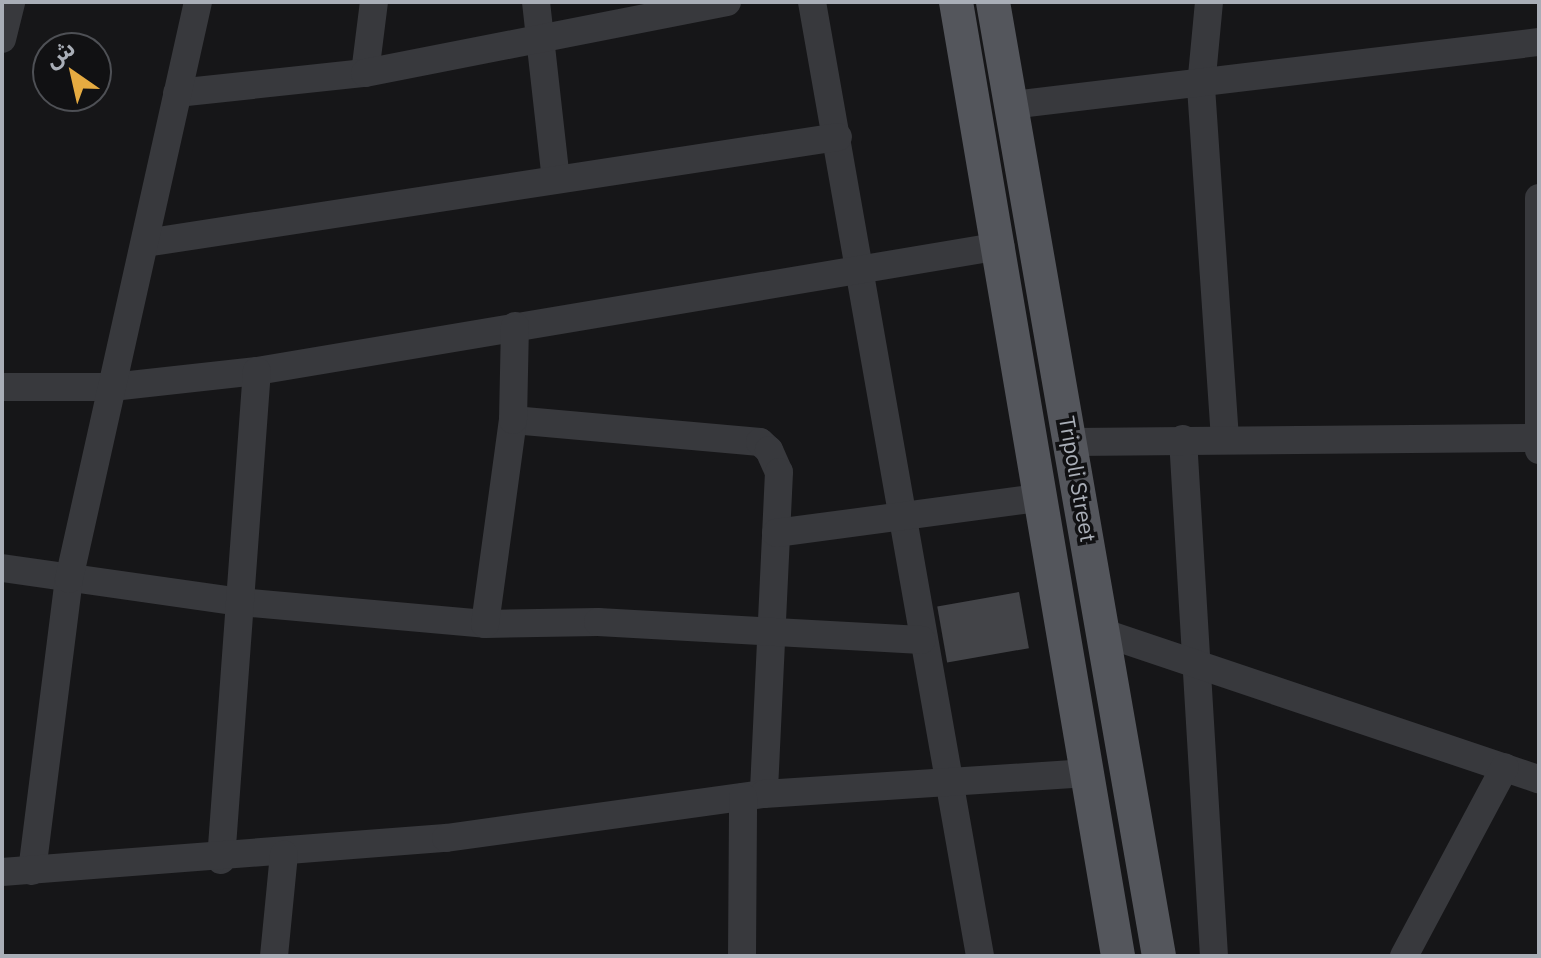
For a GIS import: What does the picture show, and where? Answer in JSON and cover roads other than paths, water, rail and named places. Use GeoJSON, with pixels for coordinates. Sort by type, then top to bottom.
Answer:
{"type":"FeatureCollection","features":[{"type":"Feature","properties":{"kind":"main road","name":"Tripoli Street"},"geometry":{"type":"LineString","coordinates":[[956,2],[1001,246],[1040,498],[1118,956]]}},
{"type":"Feature","properties":{"kind":"main road","name":"Tripoli Street"},"geometry":{"type":"LineString","coordinates":[[993,2],[1073,442],[1159,956]]}},
{"type":"Feature","properties":{"kind":"street"},"geometry":{"type":"LineString","coordinates":[[2,39],[11,2]]}},
{"type":"Feature","properties":{"kind":"street"},"geometry":{"type":"LineString","coordinates":[[32,871],[69,579],[198,2]]}},
{"type":"Feature","properties":{"kind":"street"},"geometry":{"type":"LineString","coordinates":[[365,73],[374,2]]}},
{"type":"Feature","properties":{"kind":"street"},"geometry":{"type":"LineString","coordinates":[[536,2],[535,40],[556,179]]}},
{"type":"Feature","properties":{"kind":"street"},"geometry":{"type":"LineString","coordinates":[[177,93],[365,73],[727,2]]}},
{"type":"Feature","properties":{"kind":"street"},"geometry":{"type":"LineString","coordinates":[[812,2],[862,270],[921,640],[980,956]]}},
{"type":"Feature","properties":{"kind":"street"},"geometry":{"type":"LineString","coordinates":[[1209,2],[1201,87],[1225,439]]}},
{"type":"Feature","properties":{"kind":"street"},"geometry":{"type":"LineString","coordinates":[[1012,105],[1201,87],[1539,42]]}},
{"type":"Feature","properties":{"kind":"street"},"geometry":{"type":"LineString","coordinates":[[145,243],[838,137]]}},
{"type":"Feature","properties":{"kind":"street"},"geometry":{"type":"LineString","coordinates":[[1073,442],[1225,439],[1538,444],[1539,198]]}},
{"type":"Feature","properties":{"kind":"street"},"geometry":{"type":"LineString","coordinates":[[2,387],[112,387],[257,371],[1001,246]]}},
{"type":"Feature","properties":{"kind":"street"},"geometry":{"type":"LineString","coordinates":[[485,624],[513,420],[515,326]]}},
{"type":"Feature","properties":{"kind":"street"},"geometry":{"type":"LineString","coordinates":[[221,860],[257,371]]}},
{"type":"Feature","properties":{"kind":"street"},"geometry":{"type":"LineString","coordinates":[[513,420],[760,442],[779,472],[773,631],[754,796],[742,956]]}},
{"type":"Feature","properties":{"kind":"street"},"geometry":{"type":"LineString","coordinates":[[1183,439],[1193,660],[1214,956]]}},
{"type":"Feature","properties":{"kind":"street"},"geometry":{"type":"LineString","coordinates":[[776,533],[1040,498]]}},
{"type":"Feature","properties":{"kind":"street"},"geometry":{"type":"LineString","coordinates":[[2,568],[240,602],[485,624],[773,631],[921,640]]}},
{"type":"Feature","properties":{"kind":"street"},"geometry":{"type":"LineString","coordinates":[[1104,633],[1193,660],[1539,779]]}},
{"type":"Feature","properties":{"kind":"street"},"geometry":{"type":"LineString","coordinates":[[1404,956],[1505,767]]}},
{"type":"Feature","properties":{"kind":"street"},"geometry":{"type":"LineString","coordinates":[[2,872],[221,860],[754,796],[1087,773]]}},
{"type":"Feature","properties":{"kind":"street"},"geometry":{"type":"LineString","coordinates":[[274,956],[284,854]]}}]}
